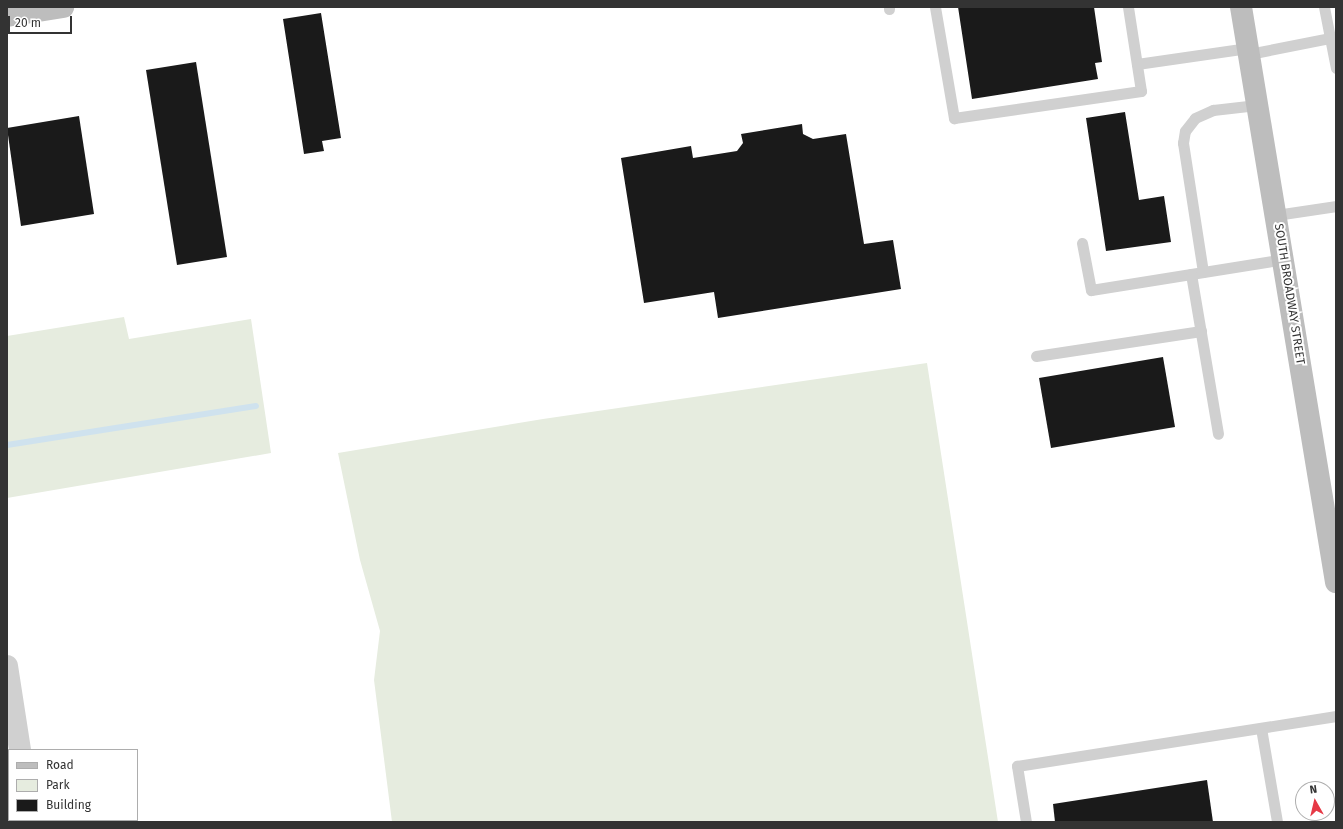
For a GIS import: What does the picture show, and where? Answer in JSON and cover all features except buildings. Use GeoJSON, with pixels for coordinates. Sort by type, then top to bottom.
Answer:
{"type":"FeatureCollection","features":[{"type":"Feature","properties":{"kind":"main road"},"geometry":{"type":"LineString","coordinates":[[7,16],[63,7]]}},
{"type":"Feature","properties":{"kind":"main road","name":"SOUTH BROADWAY STREET"},"geometry":{"type":"LineString","coordinates":[[1241,7],[1276,215],[1331,514],[1336,582]]}},
{"type":"Feature","properties":{"kind":"street"},"geometry":{"type":"LineString","coordinates":[[7,666],[20,749]]}},
{"type":"Feature","properties":{"kind":"lane"},"geometry":{"type":"LineString","coordinates":[[935,7],[954,118],[1141,91],[1128,7]]}},
{"type":"Feature","properties":{"kind":"lane"},"geometry":{"type":"LineString","coordinates":[[1324,7],[1336,68]]}},
{"type":"Feature","properties":{"kind":"lane"},"geometry":{"type":"LineString","coordinates":[[1137,64],[1248,51],[1330,38]]}},
{"type":"Feature","properties":{"kind":"lane"},"geometry":{"type":"LineString","coordinates":[[1203,272],[1183,143],[1185,131],[1195,118],[1214,110],[1258,105]]}},
{"type":"Feature","properties":{"kind":"lane"},"geometry":{"type":"LineString","coordinates":[[1276,215],[1336,206]]}},
{"type":"Feature","properties":{"kind":"lane"},"geometry":{"type":"LineString","coordinates":[[1082,243],[1090,290],[1284,259]]}},
{"type":"Feature","properties":{"kind":"lane"},"geometry":{"type":"LineString","coordinates":[[1191,274],[1218,434]]}},
{"type":"Feature","properties":{"kind":"lane"},"geometry":{"type":"LineString","coordinates":[[1036,356],[1201,331]]}},
{"type":"Feature","properties":{"kind":"lane"},"geometry":{"type":"LineString","coordinates":[[1026,822],[1017,766],[1336,716]]}},
{"type":"Feature","properties":{"kind":"lane"},"geometry":{"type":"LineString","coordinates":[[1261,728],[1277,822]]}},
{"type":"Feature","properties":{"kind":"green space"},"geometry":{"type":"Polygon","coordinates":[[[124,317],[129,339],[251,319],[271,453],[7,498],[7,336],[124,317]]]}},
{"type":"Feature","properties":{"kind":"green space"},"geometry":{"type":"Polygon","coordinates":[[[927,363],[998,822],[392,822],[374,680],[380,631],[360,560],[338,453],[543,419],[927,363]]]}},
{"type":"Feature","properties":{"kind":"waterway"},"geometry":{"type":"LineString","coordinates":[[7,445],[256,406]]}}]}
